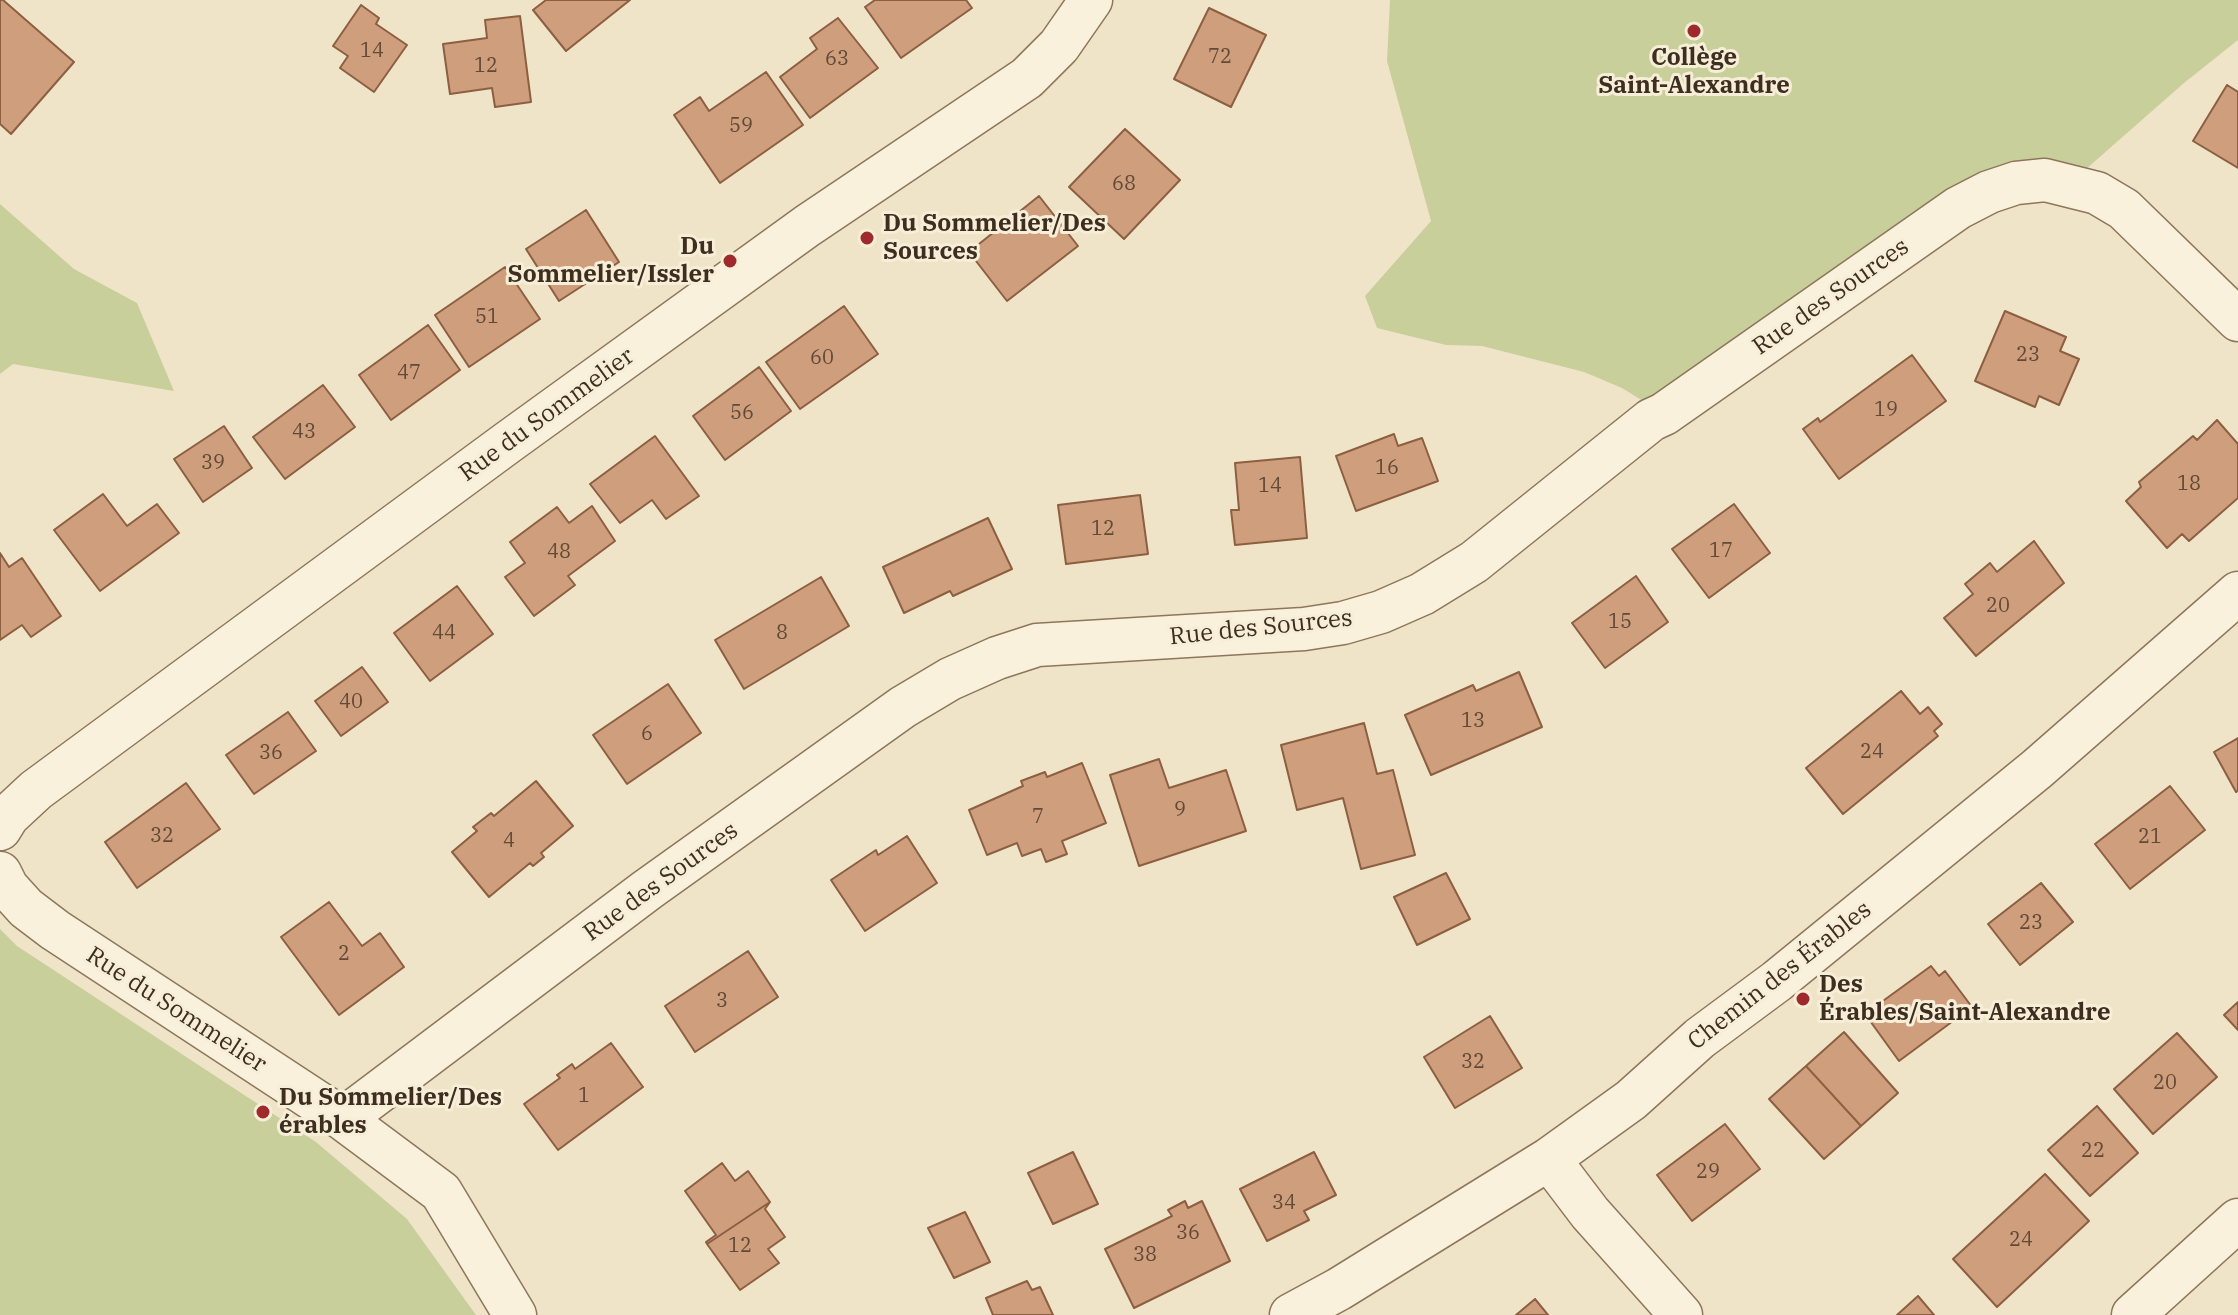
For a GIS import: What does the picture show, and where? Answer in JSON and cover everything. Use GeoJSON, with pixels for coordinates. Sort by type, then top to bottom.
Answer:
{"type":"FeatureCollection","features":[{"type":"Feature","properties":{"kind":"street","name":"Rue du Sommelier"},"geometry":{"type":"LineString","coordinates":[[0,829],[8,816],[36,790],[70,764],[507,443],[807,226],[1027,78],[1059,46],[1091,0]]}},
{"type":"Feature","properties":{"kind":"street","name":"Rue des Sources"},"geometry":{"type":"LineString","coordinates":[[343,1119],[647,890],[903,707],[950,679],[997,658],[1037,645],[1330,625],[1381,612],[1422,594],[1474,562],[1651,420],[1664,414],[1958,208],[1989,192],[2016,183],[2045,180],[2097,193],[2124,209],[2238,320]]}},
{"type":"Feature","properties":{"kind":"street","name":"Chemin des Érables"},"geometry":{"type":"LineString","coordinates":[[1291,1315],[1339,1289],[1549,1159],[1631,1100],[1700,1038],[1777,981],[2013,788],[2238,593]]}},
{"type":"Feature","properties":{"kind":"street","name":"Rue du Sommelier"},"geometry":{"type":"LineString","coordinates":[[0,873],[7,887],[26,908],[55,930],[343,1119],[441,1192],[515,1315]]}},
{"type":"Feature","properties":{"kind":"street"},"geometry":{"type":"LineString","coordinates":[[1549,1159],[1590,1213],[1681,1315]]}},
{"type":"Feature","properties":{"kind":"street"},"geometry":{"type":"LineString","coordinates":[[2133,1315],[2238,1220]]}},
{"type":"Feature","properties":{"kind":"green space"},"geometry":{"type":"Polygon","coordinates":[[[1390,0],[2238,0],[2238,40],[2069,184],[2016,183],[1664,414],[1622,388],[1584,372],[1482,346],[1446,345],[1377,328],[1365,296],[1431,221],[1387,61],[1390,0]]]}},
{"type":"Feature","properties":{"kind":"green space"},"geometry":{"type":"Polygon","coordinates":[[[0,204],[74,269],[137,303],[174,391],[13,364],[0,374],[0,204]]]}},
{"type":"Feature","properties":{"kind":"green space"},"geometry":{"type":"Polygon","coordinates":[[[0,929],[17,946],[316,1142],[407,1219],[476,1315],[0,1315],[0,929]]]}},
{"type":"Feature","properties":{"kind":"building"},"geometry":{"type":"Polygon","coordinates":[[[0,0],[74,62],[11,134],[0,124],[0,0]]]}},
{"type":"Feature","properties":{"kind":"building"},"geometry":{"type":"Polygon","coordinates":[[[546,0],[630,0],[566,51],[533,10],[546,0]]]}},
{"type":"Feature","properties":{"kind":"building"},"geometry":{"type":"Polygon","coordinates":[[[875,0],[966,0],[972,8],[901,58],[865,7],[875,0]]]}},
{"type":"Feature","properties":{"kind":"building"},"geometry":{"type":"Polygon","coordinates":[[[361,5],[379,18],[376,24],[407,45],[374,92],[340,68],[348,56],[333,46],[361,5]]]}},
{"type":"Feature","properties":{"kind":"building"},"geometry":{"type":"Polygon","coordinates":[[[1209,8],[1266,35],[1231,107],[1174,79],[1209,8]]]}},
{"type":"Feature","properties":{"kind":"building"},"geometry":{"type":"Polygon","coordinates":[[[520,16],[531,102],[495,107],[492,88],[450,94],[443,44],[487,38],[485,20],[520,16]]]}},
{"type":"Feature","properties":{"kind":"building"},"geometry":{"type":"Polygon","coordinates":[[[838,18],[878,68],[810,118],[780,77],[817,49],[810,38],[838,18]]]}},
{"type":"Feature","properties":{"kind":"building"},"geometry":{"type":"Polygon","coordinates":[[[766,72],[803,125],[720,183],[674,115],[700,97],[709,111],[766,72]]]}},
{"type":"Feature","properties":{"kind":"building"},"geometry":{"type":"Polygon","coordinates":[[[2227,85],[2238,92],[2238,168],[2193,141],[2227,85]]]}},
{"type":"Feature","properties":{"kind":"building"},"geometry":{"type":"Polygon","coordinates":[[[1125,129],[1180,180],[1124,239],[1069,187],[1125,129]]]}},
{"type":"Feature","properties":{"kind":"building"},"geometry":{"type":"Polygon","coordinates":[[[1039,196],[1078,246],[1007,301],[969,252],[1039,196]]]}},
{"type":"Feature","properties":{"kind":"building"},"geometry":{"type":"Polygon","coordinates":[[[586,210],[619,262],[559,301],[526,249],[586,210]]]}},
{"type":"Feature","properties":{"kind":"building"},"geometry":{"type":"Polygon","coordinates":[[[505,267],[540,319],[469,367],[435,315],[505,267]]]}},
{"type":"Feature","properties":{"kind":"building"},"geometry":{"type":"Polygon","coordinates":[[[844,306],[878,354],[800,409],[766,362],[844,306]]]}},
{"type":"Feature","properties":{"kind":"building"},"geometry":{"type":"Polygon","coordinates":[[[2005,311],[2066,337],[2060,351],[2079,359],[2059,405],[2039,396],[2035,407],[1975,381],[2005,311]]]}},
{"type":"Feature","properties":{"kind":"building"},"geometry":{"type":"Polygon","coordinates":[[[428,325],[460,370],[391,420],[359,375],[428,325]]]}},
{"type":"Feature","properties":{"kind":"building"},"geometry":{"type":"Polygon","coordinates":[[[1912,355],[1946,401],[1839,479],[1803,429],[1818,418],[1820,422],[1912,355]]]}},
{"type":"Feature","properties":{"kind":"building"},"geometry":{"type":"Polygon","coordinates":[[[759,367],[791,411],[725,460],[693,416],[759,367]]]}},
{"type":"Feature","properties":{"kind":"building"},"geometry":{"type":"Polygon","coordinates":[[[323,385],[355,427],[285,479],[253,437],[323,385]]]}},
{"type":"Feature","properties":{"kind":"building"},"geometry":{"type":"Polygon","coordinates":[[[2217,420],[2238,444],[2238,498],[2189,541],[2182,534],[2167,548],[2126,501],[2141,487],[2139,482],[2193,436],[2197,440],[2217,420]]]}},
{"type":"Feature","properties":{"kind":"building"},"geometry":{"type":"Polygon","coordinates":[[[224,426],[252,468],[203,502],[174,459],[224,426]]]}},
{"type":"Feature","properties":{"kind":"building"},"geometry":{"type":"Polygon","coordinates":[[[1394,434],[1398,446],[1422,438],[1438,481],[1356,511],[1336,456],[1394,434]]]}},
{"type":"Feature","properties":{"kind":"building"},"geometry":{"type":"Polygon","coordinates":[[[655,436],[699,496],[666,519],[652,500],[620,523],[590,484],[655,436]]]}},
{"type":"Feature","properties":{"kind":"building"},"geometry":{"type":"Polygon","coordinates":[[[1300,457],[1307,538],[1235,545],[1231,510],[1239,510],[1235,463],[1300,457]]]}},
{"type":"Feature","properties":{"kind":"building"},"geometry":{"type":"Polygon","coordinates":[[[103,494],[127,526],[157,504],[179,533],[100,591],[54,530],[103,494]]]}},
{"type":"Feature","properties":{"kind":"building"},"geometry":{"type":"Polygon","coordinates":[[[1140,495],[1148,554],[1066,564],[1058,505],[1140,495]]]}},
{"type":"Feature","properties":{"kind":"building"},"geometry":{"type":"Polygon","coordinates":[[[1734,504],[1770,553],[1709,598],[1672,549],[1734,504]]]}},
{"type":"Feature","properties":{"kind":"building"},"geometry":{"type":"Polygon","coordinates":[[[592,506],[615,541],[568,576],[575,585],[534,616],[505,577],[525,563],[510,542],[557,507],[569,523],[592,506]]]}},
{"type":"Feature","properties":{"kind":"building"},"geometry":{"type":"Polygon","coordinates":[[[988,518],[1012,569],[953,596],[950,591],[904,613],[883,567],[988,518]]]}},
{"type":"Feature","properties":{"kind":"building"},"geometry":{"type":"Polygon","coordinates":[[[2034,541],[2064,583],[1976,656],[1944,618],[1973,594],[1965,584],[1990,563],[1997,572],[2034,541]]]}},
{"type":"Feature","properties":{"kind":"building"},"geometry":{"type":"Polygon","coordinates":[[[0,553],[9,567],[22,558],[61,616],[31,637],[22,625],[0,640],[0,553]]]}},
{"type":"Feature","properties":{"kind":"building"},"geometry":{"type":"Polygon","coordinates":[[[1636,576],[1668,622],[1605,668],[1572,623],[1636,576]]]}},
{"type":"Feature","properties":{"kind":"building"},"geometry":{"type":"Polygon","coordinates":[[[821,577],[849,626],[744,689],[715,640],[821,577]]]}},
{"type":"Feature","properties":{"kind":"building"},"geometry":{"type":"Polygon","coordinates":[[[457,586],[493,634],[430,681],[394,633],[457,586]]]}},
{"type":"Feature","properties":{"kind":"building"},"geometry":{"type":"Polygon","coordinates":[[[362,667],[388,702],[341,736],[315,701],[362,667]]]}},
{"type":"Feature","properties":{"kind":"building"},"geometry":{"type":"Polygon","coordinates":[[[1519,672],[1542,727],[1431,775],[1405,715],[1473,685],[1476,691],[1519,672]]]}},
{"type":"Feature","properties":{"kind":"building"},"geometry":{"type":"Polygon","coordinates":[[[668,684],[701,733],[627,784],[593,735],[668,684]]]}},
{"type":"Feature","properties":{"kind":"building"},"geometry":{"type":"Polygon","coordinates":[[[1901,691],[1920,714],[1928,707],[1942,724],[1934,731],[1938,736],[1843,814],[1806,768],[1901,691]]]}},
{"type":"Feature","properties":{"kind":"building"},"geometry":{"type":"Polygon","coordinates":[[[288,712],[316,751],[254,794],[226,755],[288,712]]]}},
{"type":"Feature","properties":{"kind":"building"},"geometry":{"type":"Polygon","coordinates":[[[1364,723],[1377,774],[1393,770],[1415,855],[1361,869],[1343,798],[1297,810],[1281,745],[1364,723]]]}},
{"type":"Feature","properties":{"kind":"building"},"geometry":{"type":"Polygon","coordinates":[[[2238,738],[2238,791],[2236,792],[2214,752],[2238,738]]]}},
{"type":"Feature","properties":{"kind":"building"},"geometry":{"type":"Polygon","coordinates":[[[1159,759],[1169,788],[1226,770],[1246,831],[1139,866],[1110,775],[1159,759]]]}},
{"type":"Feature","properties":{"kind":"building"},"geometry":{"type":"Polygon","coordinates":[[[1082,763],[1106,823],[1062,841],[1067,854],[1046,862],[1041,849],[1022,856],[1017,843],[987,855],[969,810],[1023,786],[1021,781],[1045,772],[1047,777],[1082,763]]]}},
{"type":"Feature","properties":{"kind":"building"},"geometry":{"type":"Polygon","coordinates":[[[536,781],[573,826],[541,853],[544,857],[533,866],[530,863],[489,897],[452,852],[477,831],[473,827],[491,813],[494,816],[536,781]]]}},
{"type":"Feature","properties":{"kind":"building"},"geometry":{"type":"Polygon","coordinates":[[[186,783],[220,829],[137,888],[105,842],[186,783]]]}},
{"type":"Feature","properties":{"kind":"building"},"geometry":{"type":"Polygon","coordinates":[[[2170,786],[2205,830],[2130,889],[2095,844],[2170,786]]]}},
{"type":"Feature","properties":{"kind":"building"},"geometry":{"type":"Polygon","coordinates":[[[907,836],[937,883],[865,931],[831,880],[876,850],[878,855],[907,836]]]}},
{"type":"Feature","properties":{"kind":"building"},"geometry":{"type":"Polygon","coordinates":[[[1446,873],[1470,919],[1417,945],[1394,897],[1446,873]]]}},
{"type":"Feature","properties":{"kind":"building"},"geometry":{"type":"Polygon","coordinates":[[[2041,883],[2073,922],[2020,965],[1988,924],[2041,883]]]}},
{"type":"Feature","properties":{"kind":"building"},"geometry":{"type":"Polygon","coordinates":[[[329,902],[362,946],[380,933],[404,967],[339,1015],[281,937],[329,902]]]}},
{"type":"Feature","properties":{"kind":"building"},"geometry":{"type":"Polygon","coordinates":[[[748,951],[778,997],[695,1052],[665,1006],[748,951]]]}},
{"type":"Feature","properties":{"kind":"building"},"geometry":{"type":"Polygon","coordinates":[[[1931,966],[1939,976],[1945,971],[1972,1007],[1899,1061],[1865,1014],[1931,966]]]}},
{"type":"Feature","properties":{"kind":"building"},"geometry":{"type":"Polygon","coordinates":[[[2238,1002],[2238,1030],[2224,1015],[2238,1002]]]}},
{"type":"Feature","properties":{"kind":"building"},"geometry":{"type":"Polygon","coordinates":[[[1490,1016],[1522,1068],[1455,1108],[1424,1057],[1490,1016]]]}},
{"type":"Feature","properties":{"kind":"building"},"geometry":{"type":"Polygon","coordinates":[[[1844,1032],[1898,1093],[1861,1126],[1806,1066],[1844,1032]]]}},
{"type":"Feature","properties":{"kind":"building"},"geometry":{"type":"Polygon","coordinates":[[[2177,1033],[2217,1077],[2153,1134],[2114,1089],[2177,1033]]]}},
{"type":"Feature","properties":{"kind":"building"},"geometry":{"type":"Polygon","coordinates":[[[611,1043],[643,1087],[558,1150],[524,1104],[560,1078],[557,1075],[572,1064],[575,1069],[611,1043]]]}},
{"type":"Feature","properties":{"kind":"building"},"geometry":{"type":"Polygon","coordinates":[[[1806,1066],[1861,1126],[1824,1159],[1769,1099],[1806,1066]]]}},
{"type":"Feature","properties":{"kind":"building"},"geometry":{"type":"Polygon","coordinates":[[[2097,1106],[2138,1153],[2090,1196],[2048,1150],[2097,1106]]]}},
{"type":"Feature","properties":{"kind":"building"},"geometry":{"type":"Polygon","coordinates":[[[1725,1124],[1760,1169],[1692,1221],[1657,1175],[1725,1124]]]}},
{"type":"Feature","properties":{"kind":"building"},"geometry":{"type":"Polygon","coordinates":[[[1073,1152],[1098,1204],[1053,1224],[1028,1173],[1073,1152]]]}},
{"type":"Feature","properties":{"kind":"building"},"geometry":{"type":"Polygon","coordinates":[[[1314,1152],[1336,1195],[1304,1211],[1309,1220],[1267,1241],[1240,1189],[1314,1152]]]}},
{"type":"Feature","properties":{"kind":"building"},"geometry":{"type":"Polygon","coordinates":[[[722,1163],[735,1181],[748,1171],[770,1202],[707,1244],[716,1235],[685,1191],[722,1163]]]}},
{"type":"Feature","properties":{"kind":"building"},"geometry":{"type":"Polygon","coordinates":[[[2045,1174],[2089,1221],[1997,1307],[1953,1259],[2045,1174]]]}},
{"type":"Feature","properties":{"kind":"building"},"geometry":{"type":"Polygon","coordinates":[[[1185,1201],[1188,1208],[1202,1201],[1230,1261],[1134,1308],[1105,1249],[1172,1216],[1168,1210],[1185,1201]]]}},
{"type":"Feature","properties":{"kind":"building"},"geometry":{"type":"Polygon","coordinates":[[[770,1202],[765,1209],[785,1237],[768,1249],[779,1263],[740,1290],[707,1244],[770,1202]]]}},
{"type":"Feature","properties":{"kind":"building"},"geometry":{"type":"Polygon","coordinates":[[[965,1212],[990,1262],[954,1278],[928,1228],[965,1212]]]}},
{"type":"Feature","properties":{"kind":"building"},"geometry":{"type":"Polygon","coordinates":[[[1027,1281],[1032,1290],[1040,1287],[1053,1315],[993,1315],[986,1298],[1027,1281]]]}},
{"type":"Feature","properties":{"kind":"building"},"geometry":{"type":"Polygon","coordinates":[[[1918,1296],[1934,1315],[1897,1315],[1918,1296]]]}},
{"type":"Feature","properties":{"kind":"building"},"geometry":{"type":"Polygon","coordinates":[[[1535,1299],[1548,1315],[1516,1315],[1535,1299]]]}},
{"type":"Feature","properties":{"kind":"place","name":"Collège Saint-Alexandre"},"geometry":{"type":"Point","coordinates":[1694,31]}},
{"type":"Feature","properties":{"kind":"place","name":"Du Sommelier/Des Sources"},"geometry":{"type":"Point","coordinates":[867,238]}},
{"type":"Feature","properties":{"kind":"place","name":"Du Sommelier/Issler"},"geometry":{"type":"Point","coordinates":[730,261]}},
{"type":"Feature","properties":{"kind":"place","name":"Des Érables/Saint-Alexandre"},"geometry":{"type":"Point","coordinates":[1803,999]}},
{"type":"Feature","properties":{"kind":"place","name":"Du Sommelier/Des érables"},"geometry":{"type":"Point","coordinates":[263,1112]}}]}
